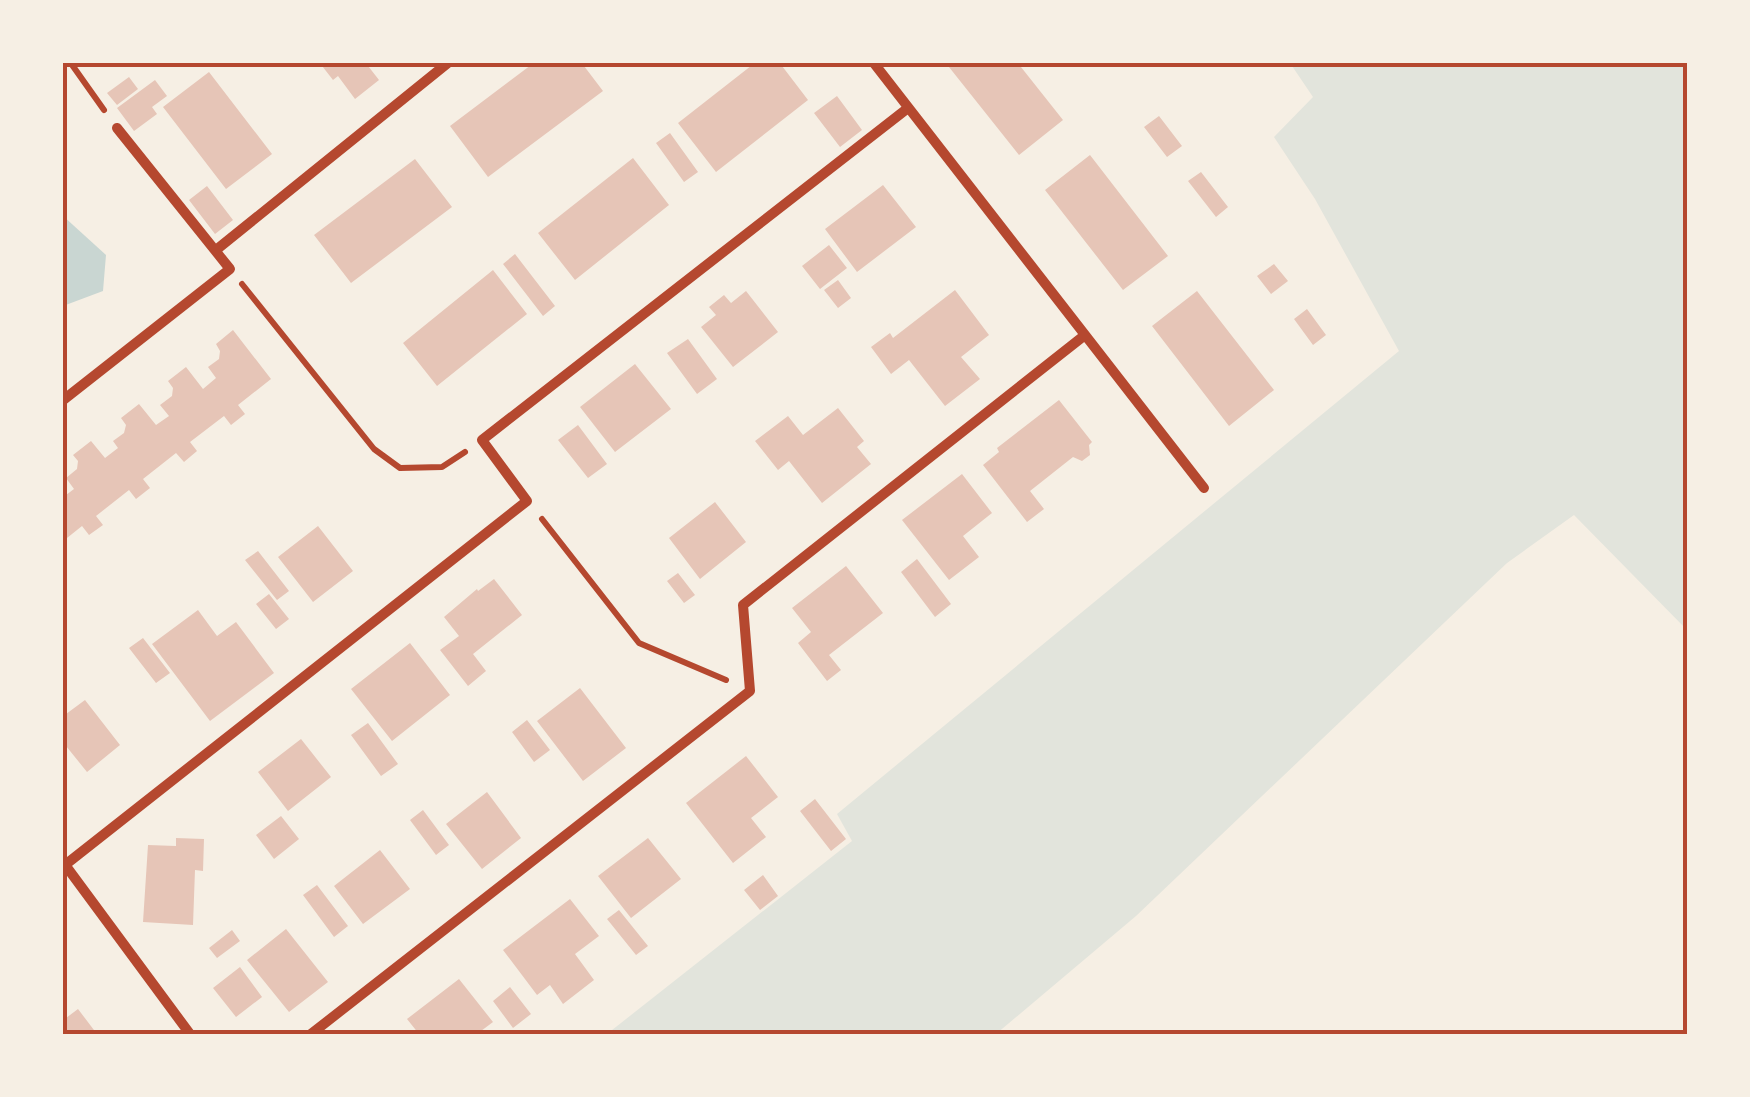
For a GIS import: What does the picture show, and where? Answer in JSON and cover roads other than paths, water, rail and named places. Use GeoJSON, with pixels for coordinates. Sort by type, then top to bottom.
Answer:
{"type":"FeatureCollection","features":[{"type":"Feature","properties":{"kind":"street"},"geometry":{"type":"LineString","coordinates":[[216,250],[449,62]]}},
{"type":"Feature","properties":{"kind":"street"},"geometry":{"type":"LineString","coordinates":[[873,62],[1204,488]]}},
{"type":"Feature","properties":{"kind":"street"},"geometry":{"type":"LineString","coordinates":[[190,1034],[64,863],[528,501],[482,440],[908,108]]}},
{"type":"Feature","properties":{"kind":"street"},"geometry":{"type":"LineString","coordinates":[[62,401],[230,269],[117,128]]}},
{"type":"Feature","properties":{"kind":"street"},"geometry":{"type":"LineString","coordinates":[[310,1034],[750,690],[743,605],[1085,335]]}}]}
